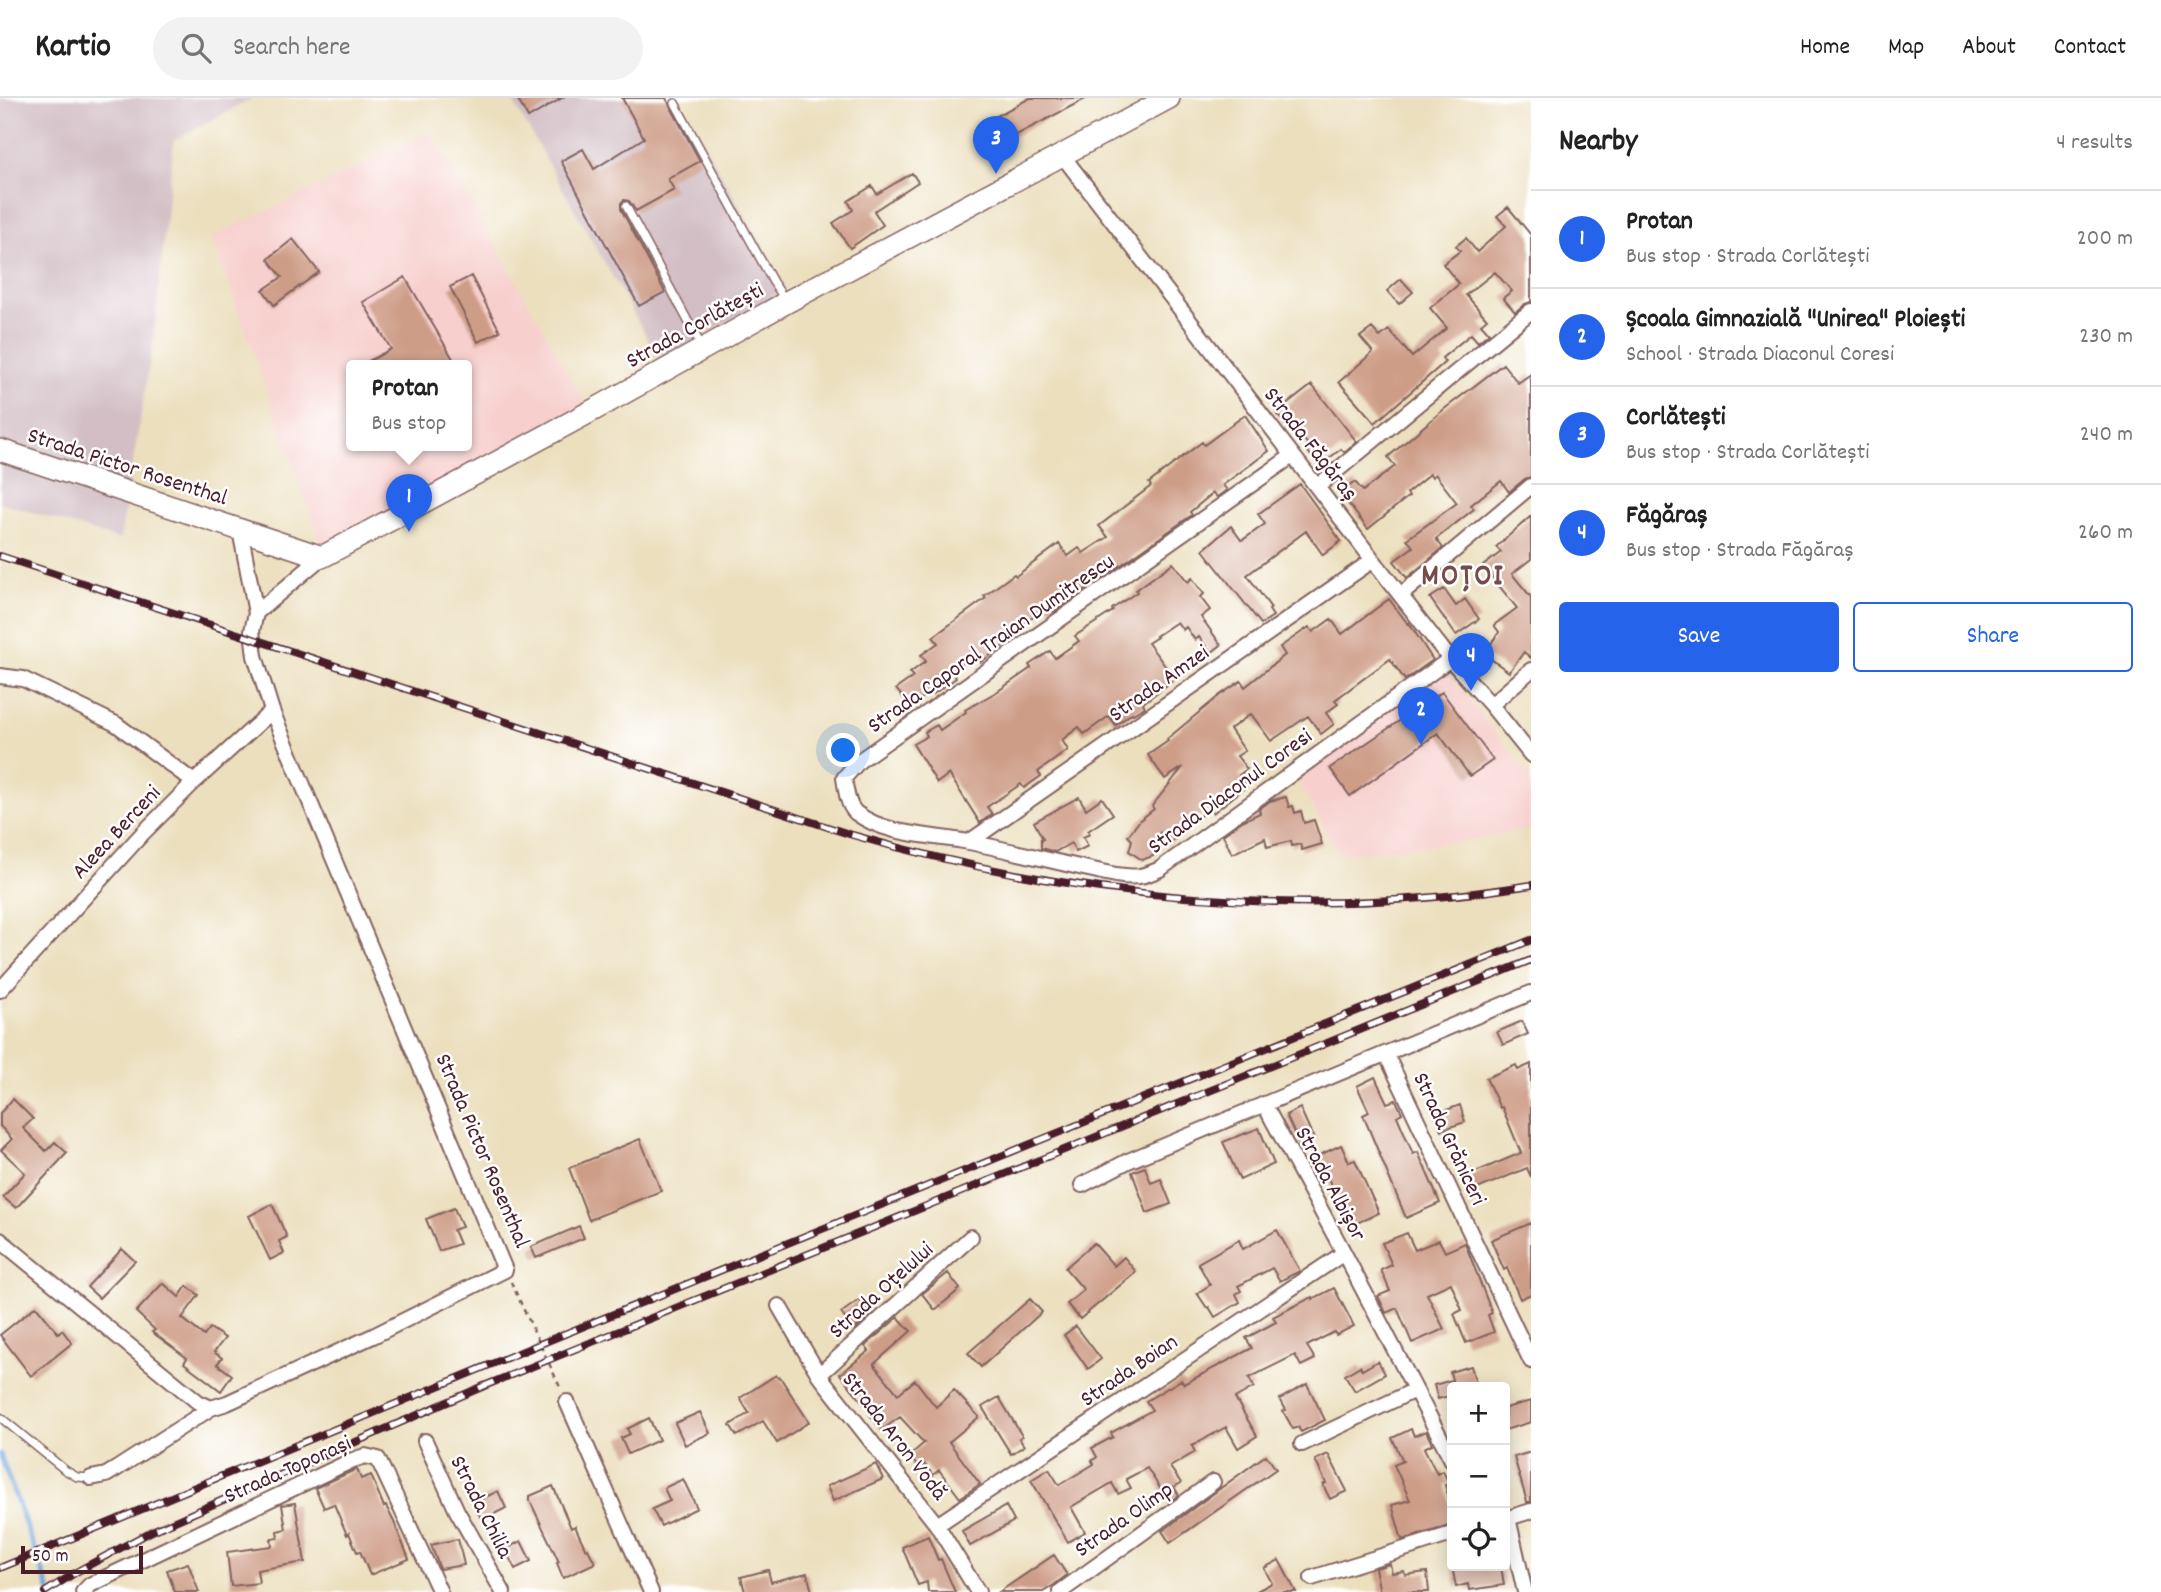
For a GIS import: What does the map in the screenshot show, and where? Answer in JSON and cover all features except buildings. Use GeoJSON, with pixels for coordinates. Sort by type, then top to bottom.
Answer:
{"type":"FeatureCollection","features":[{"type":"Feature","properties":{"kind":"street","name":"Strada Corlătești"},"geometry":{"type":"LineString","coordinates":[[256,613],[322,557],[787,302],[1169,98]]}},
{"type":"Feature","properties":{"kind":"street","name":"Strada Făgăraș"},"geometry":{"type":"LineString","coordinates":[[1062,155],[1450,659],[1531,755]]}},
{"type":"Feature","properties":{"kind":"street"},"geometry":{"type":"LineString","coordinates":[[1318,486],[1531,311]]}},
{"type":"Feature","properties":{"kind":"street","name":"Strada Pictor Rosenthal"},"geometry":{"type":"LineString","coordinates":[[0,450],[322,557]]}},
{"type":"Feature","properties":{"kind":"street","name":"Strada Caporal Traian Dumitrescu"},"geometry":{"type":"LineString","coordinates":[[969,842],[872,823],[853,810],[844,778],[859,761],[1292,456]]}},
{"type":"Feature","properties":{"kind":"street"},"geometry":{"type":"LineString","coordinates":[[1401,595],[1531,486]]}},
{"type":"Feature","properties":{"kind":"street","name":"Strada Pictor Rosenthal"},"geometry":{"type":"LineString","coordinates":[[91,1478],[106,1475],[211,1408],[373,1336],[505,1270],[272,711],[252,640],[256,613],[240,530]]}},
{"type":"Feature","properties":{"kind":"street","name":"Strada Amzei"},"geometry":{"type":"LineString","coordinates":[[969,842],[1373,560]]}},
{"type":"Feature","properties":{"kind":"street","name":"Strada Diaconul Coresi"},"geometry":{"type":"LineString","coordinates":[[969,842],[1116,875],[1135,878],[1148,874],[1160,869],[1450,659]]}},
{"type":"Feature","properties":{"kind":"street"},"geometry":{"type":"LineString","coordinates":[[1491,705],[1531,670]]}},
{"type":"Feature","properties":{"kind":"street"},"geometry":{"type":"LineString","coordinates":[[0,676],[23,679],[116,724],[194,782]]}},
{"type":"Feature","properties":{"kind":"street","name":"Aleea Berceni"},"geometry":{"type":"LineString","coordinates":[[0,990],[142,834],[272,711]]}},
{"type":"Feature","properties":{"kind":"street"},"geometry":{"type":"LineString","coordinates":[[1385,1054],[1530,995]]}},
{"type":"Feature","properties":{"kind":"street","name":"Strada Grăniceri"},"geometry":{"type":"LineString","coordinates":[[1264,1104],[1385,1054],[1531,1362]]}},
{"type":"Feature","properties":{"kind":"street"},"geometry":{"type":"LineString","coordinates":[[1083,1185],[1128,1161],[1264,1104]]}},
{"type":"Feature","properties":{"kind":"street","name":"Strada Albișor"},"geometry":{"type":"LineString","coordinates":[[1264,1104],[1447,1451]]}},
{"type":"Feature","properties":{"kind":"street","name":"Strada Oțelului"},"geometry":{"type":"LineString","coordinates":[[820,1375],[971,1237]]}},
{"type":"Feature","properties":{"kind":"street"},"geometry":{"type":"LineString","coordinates":[[0,1240],[198,1402],[211,1408]]}},
{"type":"Feature","properties":{"kind":"street","name":"Strada Boian"},"geometry":{"type":"LineString","coordinates":[[937,1525],[1344,1252]]}},
{"type":"Feature","properties":{"kind":"street","name":"Strada Aron Vodă"},"geometry":{"type":"LineString","coordinates":[[779,1306],[820,1375],[937,1525],[978,1592]]}},
{"type":"Feature","properties":{"kind":"street"},"geometry":{"type":"LineString","coordinates":[[1302,1444],[1415,1390]]}},
{"type":"Feature","properties":{"kind":"street"},"geometry":{"type":"LineString","coordinates":[[567,1402],[650,1592]]}},
{"type":"Feature","properties":{"kind":"street","name":"Strada Chilia"},"geometry":{"type":"LineString","coordinates":[[425,1441],[457,1511],[503,1592]]}},
{"type":"Feature","properties":{"kind":"street","name":"Strada Toporași"},"geometry":{"type":"LineString","coordinates":[[83,1591],[90,1585],[353,1460],[371,1456],[378,1459],[440,1592]]}},
{"type":"Feature","properties":{"kind":"street","name":"Strada Olimp"},"geometry":{"type":"LineString","coordinates":[[1060,1592],[1213,1482]]}},
{"type":"Feature","properties":{"kind":"street"},"geometry":{"type":"LineString","coordinates":[[1510,1517],[1531,1511]]}},
{"type":"Feature","properties":{"kind":"street"},"geometry":{"type":"LineString","coordinates":[[1510,1534],[1525,1592]]}},
{"type":"Feature","properties":{"kind":"street"},"geometry":{"type":"LineString","coordinates":[[1312,1578],[1447,1536]]}},
{"type":"Feature","properties":{"kind":"lane"},"geometry":{"type":"LineString","coordinates":[[675,103],[773,282],[787,302]]}},
{"type":"Feature","properties":{"kind":"lane"},"geometry":{"type":"LineString","coordinates":[[626,206],[704,349]]}},
{"type":"Feature","properties":{"kind":"lane"},"geometry":{"type":"LineString","coordinates":[[0,1417],[65,1470],[77,1477],[91,1478]]}},
{"type":"Feature","properties":{"kind":"path"},"geometry":{"type":"LineString","coordinates":[[505,1270],[567,1402]]}},
{"type":"Feature","properties":{"kind":"shaded area"},"geometry":{"type":"Polygon","coordinates":[[[0,98],[253,98],[174,140],[153,342],[120,540],[0,502],[0,98]]]}},
{"type":"Feature","properties":{"kind":"shaded area"},"geometry":{"type":"Polygon","coordinates":[[[511,98],[678,98],[786,289],[660,360],[511,98]]]}},
{"type":"Feature","properties":{"kind":"shaded area"},"geometry":{"type":"Polygon","coordinates":[[[431,132],[586,404],[323,549],[212,237],[431,132]]]}},
{"type":"Feature","properties":{"kind":"shaded area"},"geometry":{"type":"Polygon","coordinates":[[[1446,670],[1531,778],[1531,829],[1452,843],[1339,854],[1294,773],[1446,670]]]}},
{"type":"Feature","properties":{"kind":"waterway"},"geometry":{"type":"LineString","coordinates":[[0,1454],[50,1592]]}},
{"type":"Feature","properties":{"kind":"railway"},"geometry":{"type":"LineString","coordinates":[[0,556],[849,834],[932,856],[1016,874],[1102,888],[1273,902],[1360,902],[1446,896],[1531,885]]}},
{"type":"Feature","properties":{"kind":"railway"},"geometry":{"type":"LineString","coordinates":[[0,1568],[540,1344],[1531,940]]}},
{"type":"Feature","properties":{"kind":"railway"},"geometry":{"type":"LineString","coordinates":[[45,1592],[152,1531],[484,1386],[1531,960]]}},
{"type":"Feature","properties":{"kind":"place","name":"Corlătești"},"geometry":{"type":"Point","coordinates":[996,174]}},
{"type":"Feature","properties":{"kind":"place","name":"Protan"},"geometry":{"type":"Point","coordinates":[409,532]}},
{"type":"Feature","properties":{"kind":"place","name":"Făgăraș"},"geometry":{"type":"Point","coordinates":[1471,691]}},
{"type":"Feature","properties":{"kind":"place","name":"Școala Gimnazială \"Unirea\" Ploiești"},"geometry":{"type":"Point","coordinates":[1421,745]}},
{"type":"Feature","properties":{"kind":"district","name":"MOȚOI"},"geometry":{"type":"Point","coordinates":[1463,574]}}]}
